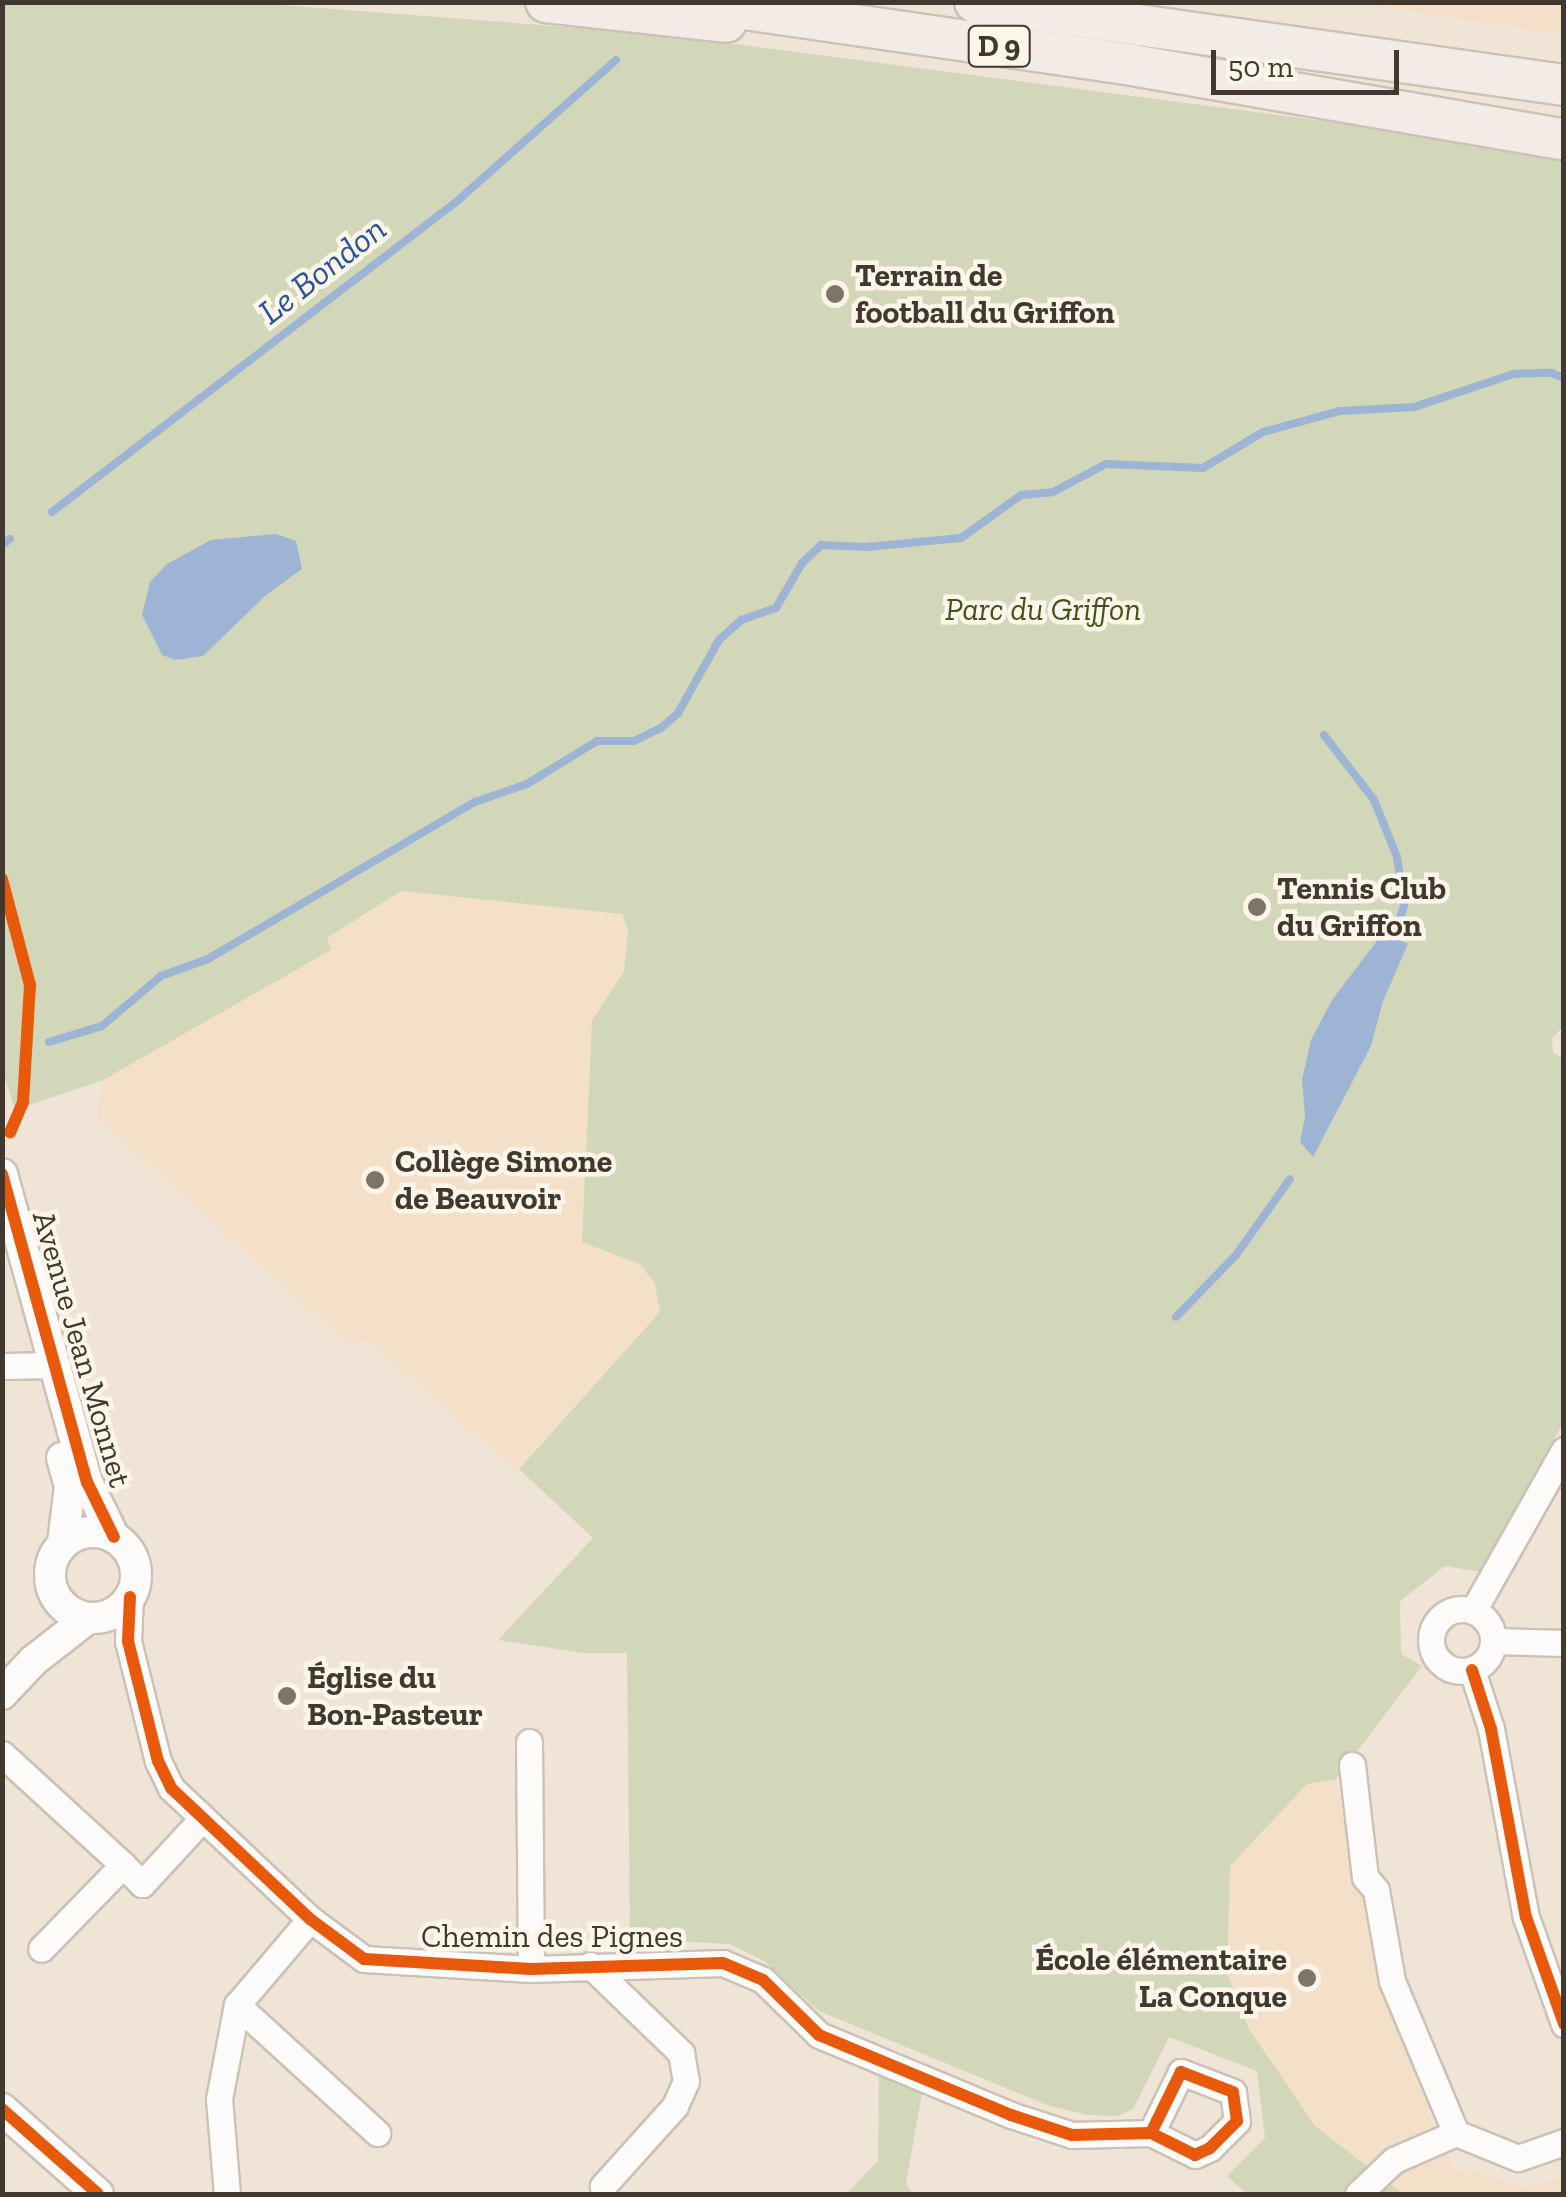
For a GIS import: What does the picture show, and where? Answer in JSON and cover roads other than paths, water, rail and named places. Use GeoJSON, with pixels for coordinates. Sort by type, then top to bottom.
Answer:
{"type":"FeatureCollection","features":[{"type":"Feature","properties":{"kind":"highway"},"geometry":{"type":"LineString","coordinates":[[546,2],[1132,66]]}},
{"type":"Feature","properties":{"kind":"highway","name":"D 9"},"geometry":{"type":"LineString","coordinates":[[696,2],[1301,94],[1564,128]]}},
{"type":"Feature","properties":{"kind":"highway","name":"D 9"},"geometry":{"type":"LineString","coordinates":[[975,2],[1564,85]]}},
{"type":"Feature","properties":{"kind":"highway"},"geometry":{"type":"LineString","coordinates":[[1289,46],[1564,74]]}},
{"type":"Feature","properties":{"kind":"highway"},"geometry":{"type":"LineString","coordinates":[[1301,94],[1564,140]]}},
{"type":"Feature","properties":{"kind":"street","name":"Avenue Jean Monnet"},"geometry":{"type":"LineString","coordinates":[[2,1174],[47,1366],[70,1486],[64,1543]]}},
{"type":"Feature","properties":{"kind":"street","name":"Avenue Jean Monnet"},"geometry":{"type":"LineString","coordinates":[[2,1246],[87,1482],[114,1537]]}},
{"type":"Feature","properties":{"kind":"street"},"geometry":{"type":"LineString","coordinates":[[2,1366],[47,1366]]}},
{"type":"Feature","properties":{"kind":"street"},"geometry":{"type":"LineString","coordinates":[[1473,1611],[1564,1450]]}},
{"type":"Feature","properties":{"kind":"street"},"geometry":{"type":"LineString","coordinates":[[2,1694],[33,1661],[93,1618],[121,1608],[130,1597],[136,1570],[132,1557],[114,1537],[88,1532],[64,1543],[50,1568],[56,1596],[33,1661]]}},
{"type":"Feature","properties":{"kind":"street"},"geometry":{"type":"LineString","coordinates":[[56,1596],[75,1614],[93,1618],[128,1641]]}},
{"type":"Feature","properties":{"kind":"street","name":"Chemin des Pignes"},"geometry":{"type":"LineString","coordinates":[[130,1597],[128,1641],[158,1762],[171,1788],[200,1820],[310,1919],[364,1960],[531,1969],[724,1962],[763,1980],[818,2034],[1012,2114],[1072,2135],[1152,2133]]}},
{"type":"Feature","properties":{"kind":"street"},"geometry":{"type":"LineString","coordinates":[[1473,1611],[1491,1628],[1494,1641],[1483,1664],[1472,1670],[1448,1669],[1438,1661],[1431,1635],[1446,1613],[1473,1611]]}},
{"type":"Feature","properties":{"kind":"street"},"geometry":{"type":"LineString","coordinates":[[1494,1641],[1564,1642]]}},
{"type":"Feature","properties":{"kind":"street"},"geometry":{"type":"LineString","coordinates":[[1472,1670],[1491,1729],[1526,1917],[1564,2024]]}},
{"type":"Feature","properties":{"kind":"street"},"geometry":{"type":"LineString","coordinates":[[530,1742],[531,1969]]}},
{"type":"Feature","properties":{"kind":"street"},"geometry":{"type":"LineString","coordinates":[[2,1754],[142,1884],[200,1820]]}},
{"type":"Feature","properties":{"kind":"street"},"geometry":{"type":"LineString","coordinates":[[1352,1766],[1362,1860],[1366,1877],[1376,1890],[1392,1981],[1456,2133],[1518,2158],[1564,2142]]}},
{"type":"Feature","properties":{"kind":"street"},"geometry":{"type":"LineString","coordinates":[[41,1950],[122,1865]]}},
{"type":"Feature","properties":{"kind":"street"},"geometry":{"type":"LineString","coordinates":[[227,2194],[219,2098],[237,2005],[310,1919]]}},
{"type":"Feature","properties":{"kind":"street"},"geometry":{"type":"LineString","coordinates":[[590,1965],[681,2053],[686,2081],[675,2106],[603,2186]]}},
{"type":"Feature","properties":{"kind":"street"},"geometry":{"type":"LineString","coordinates":[[237,2005],[377,2133]]}},
{"type":"Feature","properties":{"kind":"street"},"geometry":{"type":"LineString","coordinates":[[2,2109],[98,2194]]}},
{"type":"Feature","properties":{"kind":"street"},"geometry":{"type":"LineString","coordinates":[[1358,2194],[1394,2160],[1456,2133]]}},
{"type":"Feature","properties":{"kind":"water"},"geometry":{"type":"Polygon","coordinates":[[[276,534],[296,541],[302,569],[265,596],[203,656],[176,660],[162,655],[142,615],[150,582],[167,564],[211,540],[276,534]]]}},
{"type":"Feature","properties":{"kind":"water"},"geometry":{"type":"Polygon","coordinates":[[[1383,933],[1408,944],[1383,1001],[1371,1046],[1313,1157],[1300,1142],[1305,1116],[1302,1080],[1311,1040],[1332,1000],[1383,933]]]}},
{"type":"Feature","properties":{"kind":"waterway","name":"Le Bondon"},"geometry":{"type":"LineString","coordinates":[[52,512],[456,202],[616,60]]}},
{"type":"Feature","properties":{"kind":"waterway"},"geometry":{"type":"LineString","coordinates":[[49,1042],[102,1026],[161,976],[208,959],[475,802],[527,784],[597,741],[634,741],[661,728],[678,713],[719,640],[741,620],[776,608],[802,563],[821,545],[867,547],[961,538],[1021,495],[1053,492],[1106,464],[1203,468],[1263,432],[1339,411],[1414,407],[1513,374],[1551,373],[1564,378]]}},
{"type":"Feature","properties":{"kind":"waterway","name":"Le Bondon"},"geometry":{"type":"LineString","coordinates":[[2,545],[10,539]]}},
{"type":"Feature","properties":{"kind":"waterway"},"geometry":{"type":"LineString","coordinates":[[1324,735],[1374,800],[1397,857],[1404,906],[1391,947]]}},
{"type":"Feature","properties":{"kind":"waterway"},"geometry":{"type":"LineString","coordinates":[[1176,1317],[1236,1255],[1290,1179]]}},
{"type":"Feature","properties":{"kind":"place","name":"Terrain de football du Griffon"},"geometry":{"type":"Point","coordinates":[835,294]}},
{"type":"Feature","properties":{"kind":"place","name":"Tennis Club du Griffon"},"geometry":{"type":"Point","coordinates":[1257,907]}},
{"type":"Feature","properties":{"kind":"place","name":"Collège Simone de Beauvoir"},"geometry":{"type":"Point","coordinates":[375,1180]}},
{"type":"Feature","properties":{"kind":"place","name":"Église du Bon-Pasteur"},"geometry":{"type":"Point","coordinates":[287,1696]}},
{"type":"Feature","properties":{"kind":"place","name":"École élémentaire La Conque"},"geometry":{"type":"Point","coordinates":[1307,1978]}},
{"type":"Feature","properties":{"kind":"park label","name":"Parc du Griffon"},"geometry":{"type":"Point","coordinates":[1043,609]}}]}
